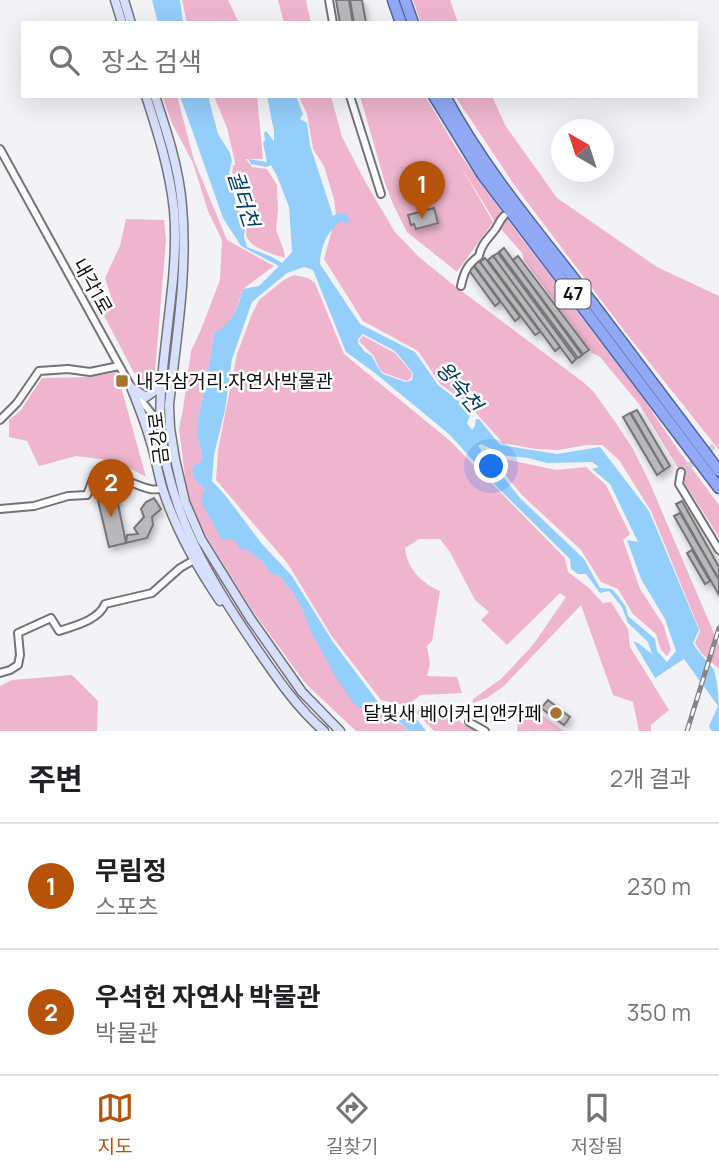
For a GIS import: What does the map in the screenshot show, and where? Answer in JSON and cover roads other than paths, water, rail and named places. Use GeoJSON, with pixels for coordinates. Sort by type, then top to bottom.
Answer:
{"type":"FeatureCollection","features":[{"type":"Feature","properties":{"kind":"highway"},"geometry":{"type":"LineString","coordinates":[[393,0],[400,21]]}},
{"type":"Feature","properties":{"kind":"highway"},"geometry":{"type":"LineString","coordinates":[[405,0],[412,21]]}},
{"type":"Feature","properties":{"kind":"highway","name":"47"},"geometry":{"type":"LineString","coordinates":[[435,98],[482,174],[676,422],[719,471]]}},
{"type":"Feature","properties":{"kind":"highway","name":"47"},"geometry":{"type":"LineString","coordinates":[[446,98],[459,122],[508,194],[676,422],[719,488]]}},
{"type":"Feature","properties":{"kind":"highway"},"geometry":{"type":"LineString","coordinates":[[676,422],[719,464]]}},
{"type":"Feature","properties":{"kind":"highway"},"geometry":{"type":"LineString","coordinates":[[676,422],[719,496]]}},
{"type":"Feature","properties":{"kind":"main road"},"geometry":{"type":"LineString","coordinates":[[115,0],[121,21]]}},
{"type":"Feature","properties":{"kind":"main road"},"geometry":{"type":"LineString","coordinates":[[124,0],[130,21]]}},
{"type":"Feature","properties":{"kind":"main road","name":"금강로"},"geometry":{"type":"LineString","coordinates":[[147,98],[167,169],[174,210],[173,278],[162,380],[167,470],[181,518],[203,564],[234,616],[286,692],[324,731]]}},
{"type":"Feature","properties":{"kind":"main road","name":"금강로"},"geometry":{"type":"LineString","coordinates":[[156,98],[175,158],[182,206],[184,258],[165,428],[185,502],[201,539],[250,618],[302,692],[340,731]]}},
{"type":"Feature","properties":{"kind":"main road"},"geometry":{"type":"LineString","coordinates":[[131,387],[146,397],[156,390],[162,380]]}},
{"type":"Feature","properties":{"kind":"main road"},"geometry":{"type":"LineString","coordinates":[[131,387],[152,445],[162,489],[181,535],[221,603],[234,616]]}},
{"type":"Feature","properties":{"kind":"street"},"geometry":{"type":"LineString","coordinates":[[329,0],[332,21]]}},
{"type":"Feature","properties":{"kind":"street"},"geometry":{"type":"LineString","coordinates":[[351,98],[382,194]]}},
{"type":"Feature","properties":{"kind":"street","name":"내각1로"},"geometry":{"type":"LineString","coordinates":[[0,149],[131,387],[165,428]]}},
{"type":"Feature","properties":{"kind":"street"},"geometry":{"type":"LineString","coordinates":[[461,286],[464,271],[479,256],[480,248],[504,216]]}},
{"type":"Feature","properties":{"kind":"street"},"geometry":{"type":"LineString","coordinates":[[0,421],[17,403],[39,371],[68,369],[90,372],[119,366]]}},
{"type":"Feature","properties":{"kind":"street"},"geometry":{"type":"LineString","coordinates":[[681,472],[679,484],[719,550]]}},
{"type":"Feature","properties":{"kind":"street"},"geometry":{"type":"LineString","coordinates":[[0,509],[34,506],[68,496],[87,495],[93,479],[99,476],[121,477],[151,490],[162,489]]}},
{"type":"Feature","properties":{"kind":"street"},"geometry":{"type":"LineString","coordinates":[[0,673],[18,665],[18,633],[51,618],[59,631],[82,623],[103,610],[105,604],[152,593],[180,568],[194,560]]}},
{"type":"Feature","properties":{"kind":"street"},"geometry":{"type":"LineString","coordinates":[[469,722],[485,731]]}},
{"type":"Feature","properties":{"kind":"water"},"geometry":{"type":"Polygon","coordinates":[[[152,0],[180,0],[183,21],[157,21],[152,0]]]}},
{"type":"Feature","properties":{"kind":"water"},"geometry":{"type":"Polygon","coordinates":[[[181,98],[209,98],[218,134],[230,153],[232,161],[229,173],[237,209],[246,218],[244,237],[247,247],[282,263],[292,252],[289,207],[271,165],[266,167],[251,164],[248,159],[267,162],[263,143],[266,131],[274,141],[267,98],[297,98],[303,114],[300,119],[307,123],[310,145],[333,216],[345,213],[350,221],[341,221],[328,235],[321,252],[320,264],[360,324],[415,352],[438,385],[471,413],[467,423],[472,430],[476,419],[479,419],[500,445],[557,454],[600,447],[649,511],[699,630],[693,643],[714,670],[718,691],[719,731],[712,731],[709,726],[718,706],[684,659],[655,678],[633,641],[652,654],[648,642],[628,623],[622,607],[609,591],[600,593],[586,574],[578,574],[571,569],[570,559],[499,489],[450,435],[346,352],[313,270],[304,267],[287,273],[252,302],[232,359],[225,410],[214,455],[212,481],[262,544],[292,576],[333,642],[378,702],[398,712],[412,713],[426,731],[409,731],[400,722],[379,713],[370,713],[355,705],[311,632],[292,591],[279,576],[270,573],[262,561],[248,550],[240,549],[235,540],[221,539],[201,501],[205,490],[194,479],[192,467],[203,460],[198,438],[198,419],[214,333],[230,320],[243,289],[259,286],[279,266],[241,246],[223,218],[181,98]],[[363,334],[358,339],[358,343],[372,356],[383,374],[406,382],[412,380],[413,373],[395,351],[363,334]],[[481,444],[478,446],[520,498],[584,559],[600,588],[612,589],[619,597],[628,616],[655,639],[657,651],[667,662],[676,651],[665,619],[641,579],[627,540],[638,542],[610,484],[592,469],[599,467],[592,462],[547,463],[507,456],[481,444]]]}},
{"type":"Feature","properties":{"kind":"tunnel"},"geometry":{"type":"LineString","coordinates":[[681,472],[717,444]]}},
{"type":"Feature","properties":{"kind":"railway"},"geometry":{"type":"LineString","coordinates":[[687,731],[719,628]]}},
{"type":"Feature","properties":{"kind":"place","name":"무림정"},"geometry":{"type":"Point","coordinates":[422,219]}},
{"type":"Feature","properties":{"kind":"place","name":"내각삼거리.자연사박물관"},"geometry":{"type":"Point","coordinates":[122,381]}},
{"type":"Feature","properties":{"kind":"place","name":"우석헌 자연사 박물관"},"geometry":{"type":"Point","coordinates":[111,517]}},
{"type":"Feature","properties":{"kind":"place","name":"달빛새 베이커리앤카페"},"geometry":{"type":"Point","coordinates":[556,713]}},
{"type":"Feature","properties":{"kind":"water label","name":"궐터천"},"geometry":{"type":"Point","coordinates":[243,199]}},
{"type":"Feature","properties":{"kind":"water label","name":"왕숙천"},"geometry":{"type":"Point","coordinates":[459,387]}}]}
